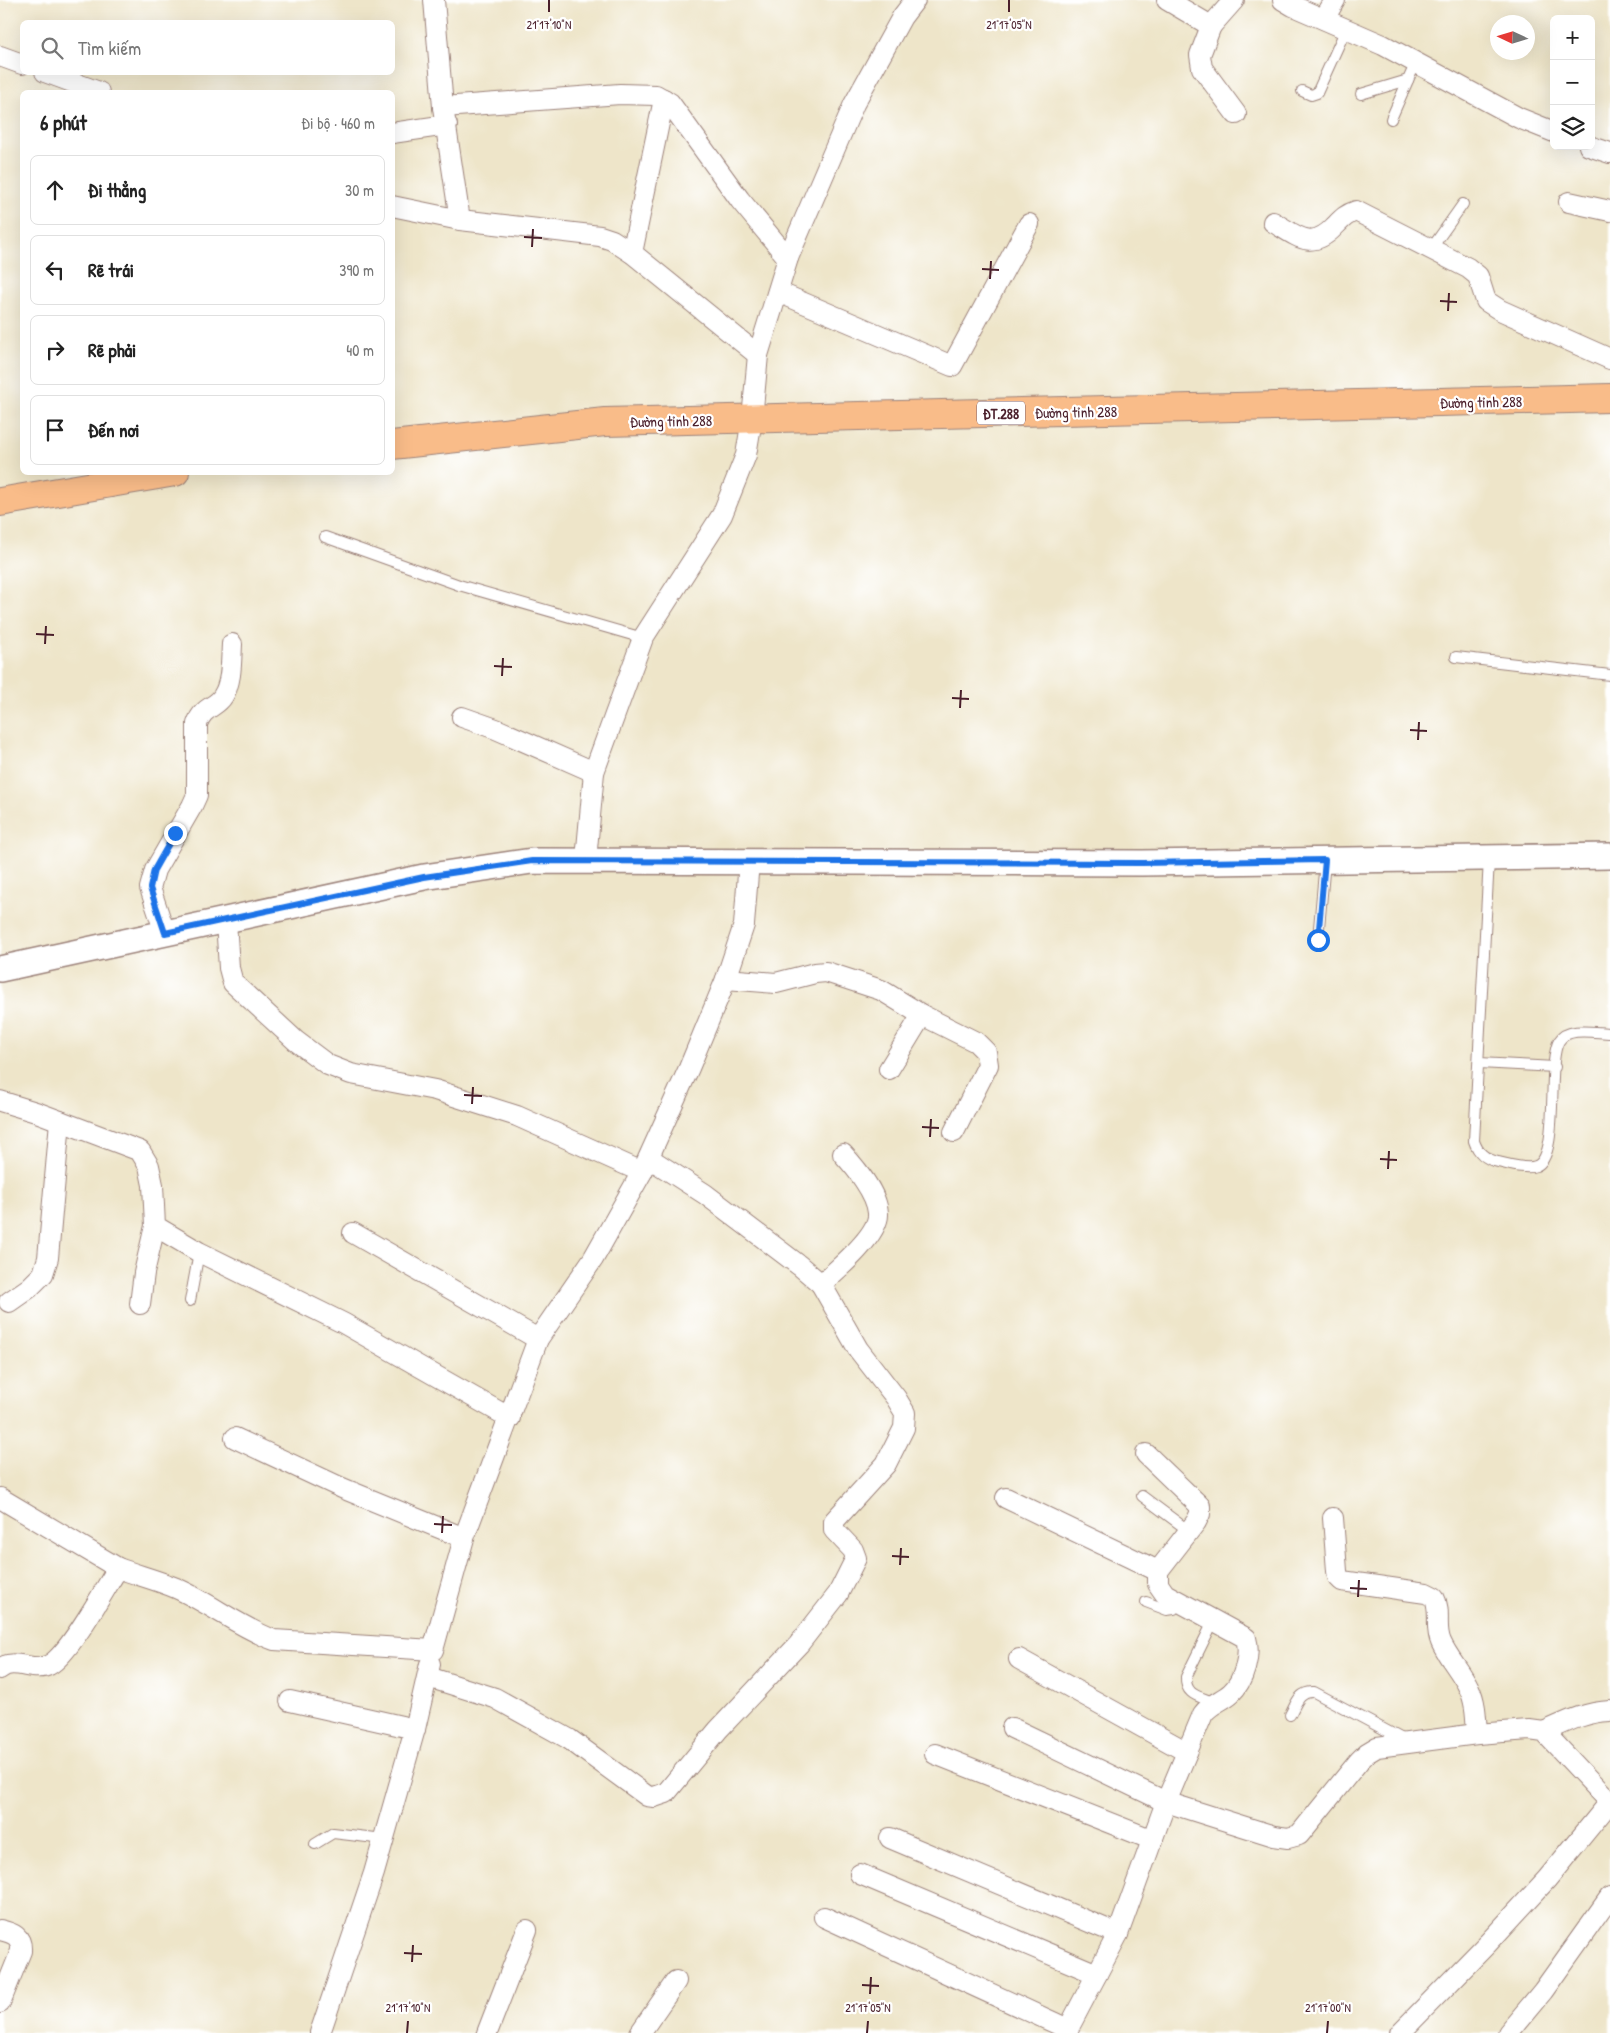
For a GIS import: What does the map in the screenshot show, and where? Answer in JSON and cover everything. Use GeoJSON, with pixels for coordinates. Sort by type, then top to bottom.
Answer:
{"type":"FeatureCollection","features":[{"type":"Feature","properties":{"kind":"main road","name":"Đường tỉnh 288"},"geometry":{"type":"LineString","coordinates":[[395,446],[606,422],[1610,398]]}},
{"type":"Feature","properties":{"kind":"main road"},"geometry":{"type":"LineString","coordinates":[[0,502],[158,475]]}},
{"type":"Feature","properties":{"kind":"street"},"geometry":{"type":"LineString","coordinates":[[434,0],[445,116],[460,220]]}},
{"type":"Feature","properties":{"kind":"street"},"geometry":{"type":"LineString","coordinates":[[586,860],[594,772],[643,638],[722,515],[746,455],[752,419],[758,355],[788,258],[854,104],[902,17],[914,0]]}},
{"type":"Feature","properties":{"kind":"street"},"geometry":{"type":"LineString","coordinates":[[1167,0],[1211,26]]}},
{"type":"Feature","properties":{"kind":"street"},"geometry":{"type":"LineString","coordinates":[[1234,0],[1211,26],[1200,55],[1200,60],[1202,68],[1236,114]]}},
{"type":"Feature","properties":{"kind":"street"},"geometry":{"type":"LineString","coordinates":[[1282,0],[1383,45],[1412,71],[1550,130]]}},
{"type":"Feature","properties":{"kind":"street"},"geometry":{"type":"LineString","coordinates":[[1324,19],[1335,0]]}},
{"type":"Feature","properties":{"kind":"street"},"geometry":{"type":"LineString","coordinates":[[0,56],[20,63]]}},
{"type":"Feature","properties":{"kind":"street"},"geometry":{"type":"LineString","coordinates":[[53,75],[94,90]]}},
{"type":"Feature","properties":{"kind":"street"},"geometry":{"type":"LineString","coordinates":[[395,132],[445,116],[620,94],[656,95],[670,103],[740,200],[788,258]]}},
{"type":"Feature","properties":{"kind":"street"},"geometry":{"type":"LineString","coordinates":[[632,253],[664,99]]}},
{"type":"Feature","properties":{"kind":"street"},"geometry":{"type":"LineString","coordinates":[[1595,148],[1610,153]]}},
{"type":"Feature","properties":{"kind":"street"},"geometry":{"type":"LineString","coordinates":[[1569,202],[1610,211]]}},
{"type":"Feature","properties":{"kind":"street"},"geometry":{"type":"LineString","coordinates":[[395,207],[460,220],[600,236],[612,240],[632,253],[758,355]]}},
{"type":"Feature","properties":{"kind":"street"},"geometry":{"type":"LineString","coordinates":[[1273,222],[1300,238],[1308,240],[1324,237],[1348,214],[1356,211],[1468,268],[1478,276],[1486,301],[1500,310],[1610,360]]}},
{"type":"Feature","properties":{"kind":"street"},"geometry":{"type":"LineString","coordinates":[[778,292],[952,366],[1029,224]]}},
{"type":"Feature","properties":{"kind":"street"},"geometry":{"type":"LineString","coordinates":[[165,933],[150,888],[154,870],[197,795],[196,724],[200,715],[223,697],[229,683],[232,644]]}},
{"type":"Feature","properties":{"kind":"street"},"geometry":{"type":"LineString","coordinates":[[462,717],[496,729],[594,772]]}},
{"type":"Feature","properties":{"kind":"street"},"geometry":{"type":"LineString","coordinates":[[0,969],[424,877],[532,861],[1142,863],[1610,856]]}},
{"type":"Feature","properties":{"kind":"street"},"geometry":{"type":"LineString","coordinates":[[320,2033],[384,1839],[415,1730],[433,1650],[464,1538],[538,1339],[593,1259],[646,1165],[690,1068],[726,979],[744,925],[749,861]]}},
{"type":"Feature","properties":{"kind":"street"},"geometry":{"type":"LineString","coordinates":[[226,920],[229,968],[233,983],[296,1042],[328,1065],[351,1074],[435,1090],[517,1116],[646,1165],[705,1194],[821,1284],[858,1349],[896,1398],[905,1413],[904,1428],[886,1464],[834,1521],[834,1530],[853,1550],[856,1558],[838,1594],[798,1644],[718,1730],[666,1793],[654,1797],[648,1796],[569,1739],[495,1698],[428,1677]]}},
{"type":"Feature","properties":{"kind":"street"},"geometry":{"type":"LineString","coordinates":[[726,979],[776,982],[794,980],[815,973],[826,972],[881,990],[976,1042],[986,1052],[988,1065],[954,1132]]}},
{"type":"Feature","properties":{"kind":"street"},"geometry":{"type":"LineString","coordinates":[[889,1069],[922,1014]]}},
{"type":"Feature","properties":{"kind":"street"},"geometry":{"type":"LineString","coordinates":[[0,1100],[60,1120],[140,1151],[150,1166],[155,1226],[144,1273],[140,1304]]}},
{"type":"Feature","properties":{"kind":"street"},"geometry":{"type":"LineString","coordinates":[[9,1302],[29,1288],[43,1274],[48,1258],[60,1120]]}},
{"type":"Feature","properties":{"kind":"street"},"geometry":{"type":"LineString","coordinates":[[821,1284],[870,1235],[879,1215],[875,1199],[852,1164],[843,1154]]}},
{"type":"Feature","properties":{"kind":"street"},"geometry":{"type":"LineString","coordinates":[[155,1226],[199,1252],[343,1323],[510,1418]]}},
{"type":"Feature","properties":{"kind":"street"},"geometry":{"type":"LineString","coordinates":[[353,1233],[538,1339]]}},
{"type":"Feature","properties":{"kind":"street"},"geometry":{"type":"LineString","coordinates":[[235,1438],[342,1488],[464,1538]]}},
{"type":"Feature","properties":{"kind":"street"},"geometry":{"type":"LineString","coordinates":[[824,1917],[1067,2031],[1118,1934],[1166,1802],[1203,1714],[1207,1708],[1236,1687],[1244,1670],[1248,1644],[1246,1638],[1242,1635],[1165,1594],[1159,1588],[1158,1571],[1200,1514],[1200,1506],[1146,1454]]}},
{"type":"Feature","properties":{"kind":"street"},"geometry":{"type":"LineString","coordinates":[[0,1498],[118,1568],[176,1588],[251,1631],[274,1640],[433,1650]]}},
{"type":"Feature","properties":{"kind":"street"},"geometry":{"type":"LineString","coordinates":[[1006,1498],[1158,1571]]}},
{"type":"Feature","properties":{"kind":"street"},"geometry":{"type":"LineString","coordinates":[[1332,1518],[1337,1572],[1338,1577],[1342,1581],[1434,1596],[1439,1609],[1438,1627],[1440,1640],[1469,1687],[1473,1697],[1477,1734]]}},
{"type":"Feature","properties":{"kind":"street"},"geometry":{"type":"LineString","coordinates":[[0,1669],[2,1666],[13,1664],[36,1667],[48,1666],[63,1655],[118,1568]]}},
{"type":"Feature","properties":{"kind":"street"},"geometry":{"type":"LineString","coordinates":[[1019,1659],[1187,1752]]}},
{"type":"Feature","properties":{"kind":"street"},"geometry":{"type":"LineString","coordinates":[[290,1701],[415,1730]]}},
{"type":"Feature","properties":{"kind":"street"},"geometry":{"type":"LineString","coordinates":[[1012,1728],[1166,1802],[1274,1836],[1288,1838],[1299,1835],[1367,1753],[1377,1748],[1477,1734],[1529,1730],[1544,1732],[1578,1716],[1610,1711]]}},
{"type":"Feature","properties":{"kind":"street"},"geometry":{"type":"LineString","coordinates":[[1400,2033],[1488,1943],[1547,1878],[1610,1802],[1544,1732]]}},
{"type":"Feature","properties":{"kind":"street"},"geometry":{"type":"LineString","coordinates":[[935,1754],[1153,1840]]}},
{"type":"Feature","properties":{"kind":"street"},"geometry":{"type":"LineString","coordinates":[[890,1838],[1118,1934]]}},
{"type":"Feature","properties":{"kind":"street"},"geometry":{"type":"LineString","coordinates":[[860,1874],[1097,1974]]}},
{"type":"Feature","properties":{"kind":"street"},"geometry":{"type":"LineString","coordinates":[[1508,2033],[1543,1991],[1610,1897]]}},
{"type":"Feature","properties":{"kind":"street"},"geometry":{"type":"LineString","coordinates":[[0,1930],[12,1933],[19,1938],[21,1951],[0,2002]]}},
{"type":"Feature","properties":{"kind":"street"},"geometry":{"type":"LineString","coordinates":[[487,2033],[526,1930]]}},
{"type":"Feature","properties":{"kind":"street"},"geometry":{"type":"LineString","coordinates":[[640,2033],[676,1981]]}},
{"type":"Feature","properties":{"kind":"lane"},"geometry":{"type":"LineString","coordinates":[[1302,91],[1312,95],[1317,93],[1346,29]]}},
{"type":"Feature","properties":{"kind":"lane"},"geometry":{"type":"LineString","coordinates":[[1360,94],[1412,71]]}},
{"type":"Feature","properties":{"kind":"lane"},"geometry":{"type":"LineString","coordinates":[[1391,119],[1412,71]]}},
{"type":"Feature","properties":{"kind":"lane"},"geometry":{"type":"LineString","coordinates":[[1430,249],[1463,204]]}},
{"type":"Feature","properties":{"kind":"lane"},"geometry":{"type":"LineString","coordinates":[[325,537],[459,586],[643,638]]}},
{"type":"Feature","properties":{"kind":"lane"},"geometry":{"type":"LineString","coordinates":[[1456,657],[1610,675]]}},
{"type":"Feature","properties":{"kind":"lane"},"geometry":{"type":"LineString","coordinates":[[1488,859],[1474,1141],[1476,1149],[1491,1160],[1530,1167],[1543,1162],[1549,1145],[1558,1043],[1566,1034],[1576,1032],[1610,1034]]}},
{"type":"Feature","properties":{"kind":"lane"},"geometry":{"type":"LineString","coordinates":[[1318,940],[1325,860]]}},
{"type":"Feature","properties":{"kind":"lane"},"geometry":{"type":"LineString","coordinates":[[1479,1063],[1555,1067]]}},
{"type":"Feature","properties":{"kind":"lane"},"geometry":{"type":"LineString","coordinates":[[190,1301],[199,1252]]}},
{"type":"Feature","properties":{"kind":"lane"},"geometry":{"type":"LineString","coordinates":[[1142,1496],[1189,1531]]}},
{"type":"Feature","properties":{"kind":"lane"},"geometry":{"type":"LineString","coordinates":[[1146,1602],[1167,1610],[1174,1609],[1180,1602]]}},
{"type":"Feature","properties":{"kind":"lane"},"geometry":{"type":"LineString","coordinates":[[1214,1620],[1186,1677],[1185,1686],[1188,1690],[1215,1704]]}},
{"type":"Feature","properties":{"kind":"lane"},"geometry":{"type":"LineString","coordinates":[[1290,1715],[1299,1697],[1314,1692],[1412,1743]]}},
{"type":"Feature","properties":{"kind":"lane"},"geometry":{"type":"LineString","coordinates":[[315,1844],[333,1833],[384,1839]]}},
{"type":"Feature","properties":{"kind":"route"},"geometry":{"type":"LineString","coordinates":[[175,833],[154,870],[150,888],[165,933],[424,877],[532,861],[1142,863],[1325,860],[1318,940]]}}]}
